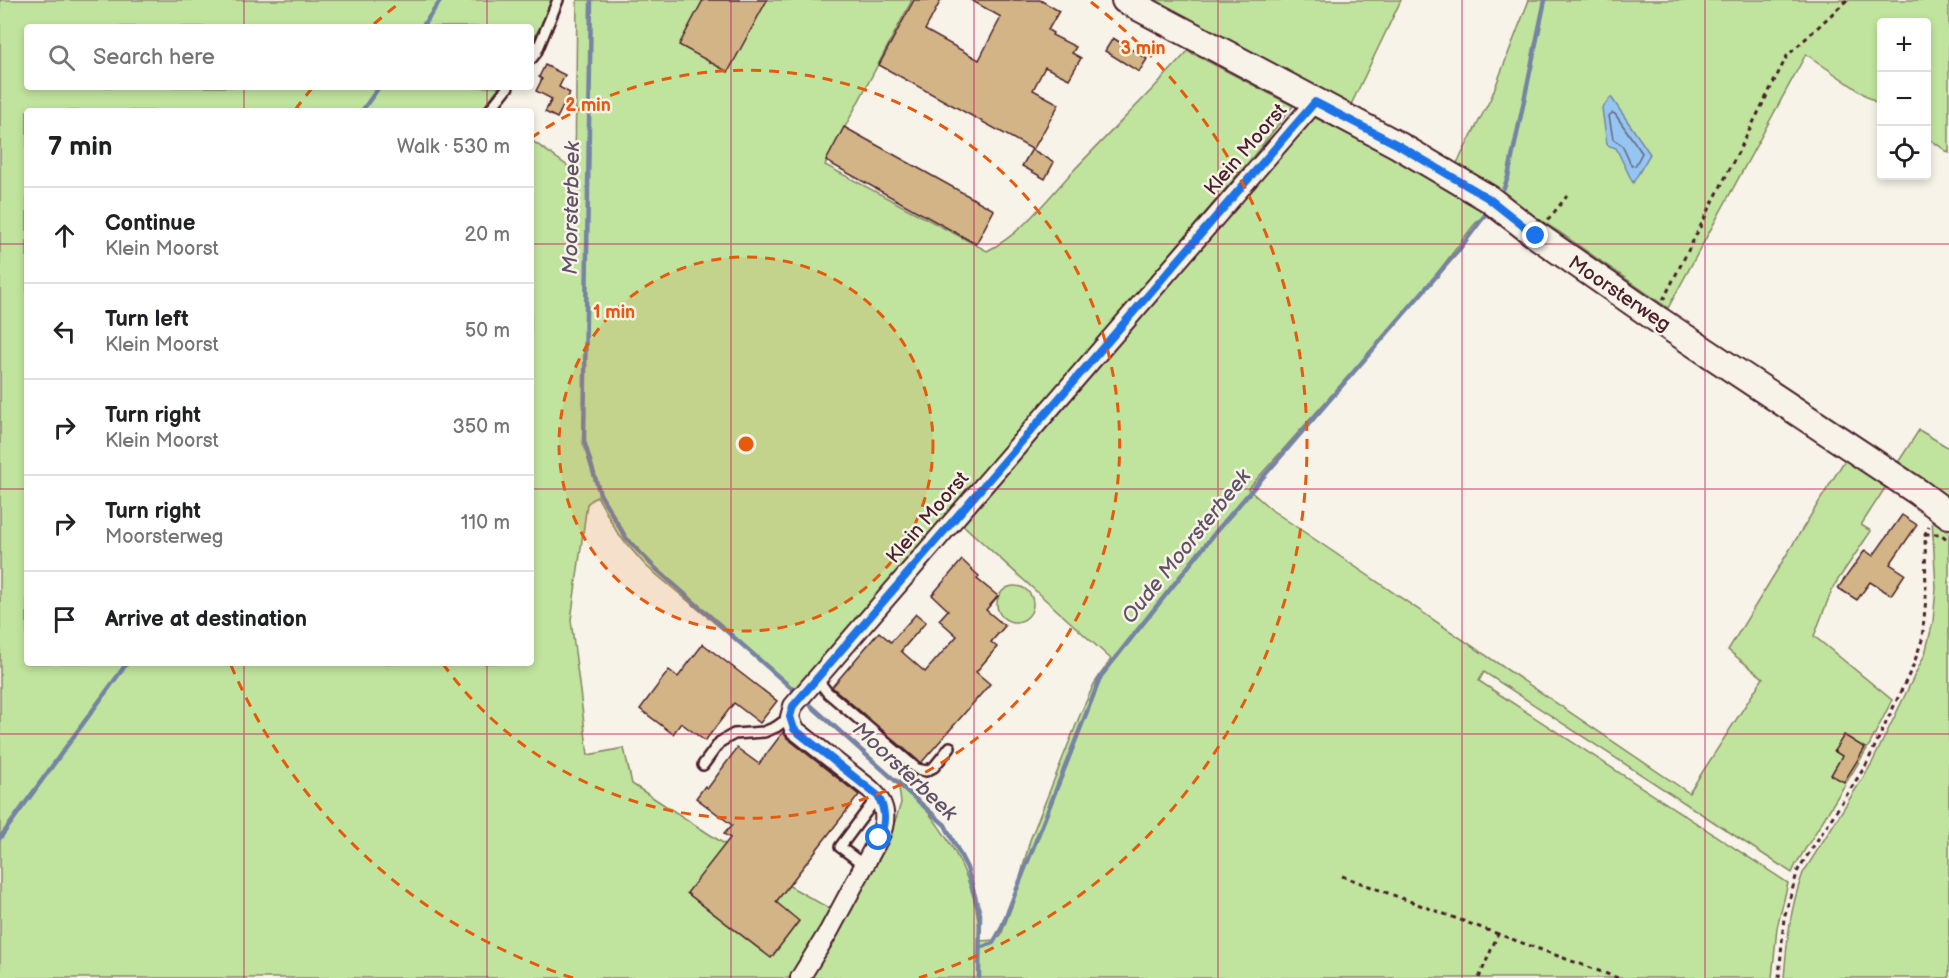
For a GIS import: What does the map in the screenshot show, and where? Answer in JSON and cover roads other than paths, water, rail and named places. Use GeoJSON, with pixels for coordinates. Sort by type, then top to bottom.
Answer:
{"type":"FeatureCollection","features":[{"type":"Feature","properties":{"kind":"street","name":"Moorsterweg"},"geometry":{"type":"LineString","coordinates":[[1125,0],[1398,145],[1488,198],[1536,236],[1949,515]]}},
{"type":"Feature","properties":{"kind":"street","name":"Klein Moorst"},"geometry":{"type":"LineString","coordinates":[[790,717],[793,706],[1315,102]]}},
{"type":"Feature","properties":{"kind":"street"},"geometry":{"type":"LineString","coordinates":[[790,717],[794,729],[878,796],[885,812],[884,829],[829,931],[800,978]]}},
{"type":"Feature","properties":{"kind":"lane"},"geometry":{"type":"LineString","coordinates":[[534,55],[558,0]]}},
{"type":"Feature","properties":{"kind":"lane"},"geometry":{"type":"LineString","coordinates":[[491,108],[506,90]]}},
{"type":"Feature","properties":{"kind":"lane"},"geometry":{"type":"LineString","coordinates":[[817,679],[827,692],[917,769],[926,771],[934,767],[950,747]]}},
{"type":"Feature","properties":{"kind":"lane"},"geometry":{"type":"LineString","coordinates":[[703,765],[720,742],[734,734],[764,732],[790,717]]}},
{"type":"Feature","properties":{"kind":"lane"},"geometry":{"type":"LineString","coordinates":[[864,865],[840,847],[878,796]]}},
{"type":"Feature","properties":{"kind":"water"},"geometry":{"type":"Polygon","coordinates":[[[1611,97],[1650,154],[1633,183],[1616,148],[1607,145],[1602,108],[1611,97]]]}},
{"type":"Feature","properties":{"kind":"waterway"},"geometry":{"type":"LineString","coordinates":[[424,24],[441,0]]}},
{"type":"Feature","properties":{"kind":"waterway","name":"Moorsterbeek"},"geometry":{"type":"LineString","coordinates":[[591,0],[584,441],[600,494],[626,538],[655,568],[796,692]]}},
{"type":"Feature","properties":{"kind":"waterway","name":"Oude Moorsterbeek"},"geometry":{"type":"LineString","coordinates":[[1504,188],[1545,0]]}},
{"type":"Feature","properties":{"kind":"waterway"},"geometry":{"type":"LineString","coordinates":[[364,108],[377,90]]}},
{"type":"Feature","properties":{"kind":"waterway","name":"Oude Moorsterbeek"},"geometry":{"type":"LineString","coordinates":[[980,948],[993,943],[1001,929],[1101,676],[1219,528],[1458,251],[1489,210]]}},
{"type":"Feature","properties":{"kind":"waterway"},"geometry":{"type":"LineString","coordinates":[[0,838],[125,666]]}},
{"type":"Feature","properties":{"kind":"waterway","name":"Moorsterbeek"},"geometry":{"type":"LineString","coordinates":[[808,703],[945,825],[967,868],[980,914],[979,978]]}}]}
